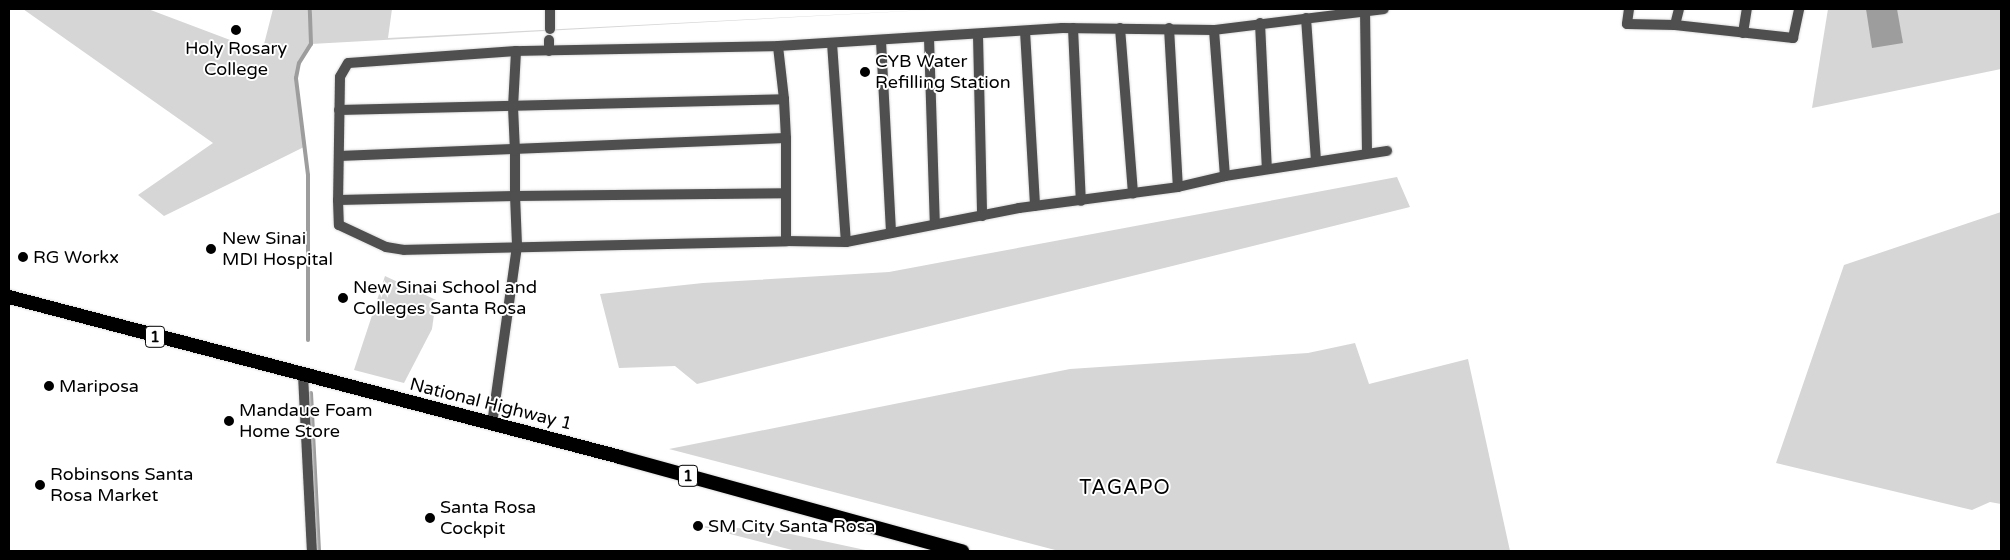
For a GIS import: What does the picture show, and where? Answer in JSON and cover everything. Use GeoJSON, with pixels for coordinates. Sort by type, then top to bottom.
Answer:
{"type":"FeatureCollection","features":[{"type":"Feature","properties":{"kind":"highway","name":"National Highway 1"},"geometry":{"type":"LineString","coordinates":[[9,297],[302,376],[496,425],[962,551]]}},
{"type":"Feature","properties":{"kind":"street"},"geometry":{"type":"LineString","coordinates":[[550,9],[550,29]]}},
{"type":"Feature","properties":{"kind":"street"},"geometry":{"type":"LineString","coordinates":[[1384,9],[1214,30],[1073,28],[778,46],[549,46],[516,51],[348,63],[340,77],[339,225],[392,249],[517,245],[786,241],[846,242],[1036,206],[1178,187],[1225,176],[1316,160],[1387,151]]}},
{"type":"Feature","properties":{"kind":"street"},"geometry":{"type":"LineString","coordinates":[[1629,9],[1627,24],[1675,25],[1793,38],[1799,9]]}},
{"type":"Feature","properties":{"kind":"street"},"geometry":{"type":"LineString","coordinates":[[1675,25],[1679,9]]}},
{"type":"Feature","properties":{"kind":"street"},"geometry":{"type":"LineString","coordinates":[[1743,33],[1747,9]]}},
{"type":"Feature","properties":{"kind":"street"},"geometry":{"type":"LineString","coordinates":[[1365,10],[1366,153]]}},
{"type":"Feature","properties":{"kind":"street"},"geometry":{"type":"LineString","coordinates":[[1306,18],[1316,160]]}},
{"type":"Feature","properties":{"kind":"street"},"geometry":{"type":"LineString","coordinates":[[1260,23],[1267,169]]}},
{"type":"Feature","properties":{"kind":"street"},"geometry":{"type":"LineString","coordinates":[[1073,28],[1081,201]]}},
{"type":"Feature","properties":{"kind":"street"},"geometry":{"type":"LineString","coordinates":[[1120,28],[1133,193]]}},
{"type":"Feature","properties":{"kind":"street"},"geometry":{"type":"LineString","coordinates":[[1169,28],[1178,187]]}},
{"type":"Feature","properties":{"kind":"street"},"geometry":{"type":"LineString","coordinates":[[1214,30],[1225,176]]}},
{"type":"Feature","properties":{"kind":"street"},"geometry":{"type":"LineString","coordinates":[[1025,32],[1036,206]]}},
{"type":"Feature","properties":{"kind":"street"},"geometry":{"type":"LineString","coordinates":[[978,35],[982,216]]}},
{"type":"Feature","properties":{"kind":"street"},"geometry":{"type":"LineString","coordinates":[[929,38],[935,224]]}},
{"type":"Feature","properties":{"kind":"street"},"geometry":{"type":"LineString","coordinates":[[881,41],[891,233]]}},
{"type":"Feature","properties":{"kind":"street"},"geometry":{"type":"LineString","coordinates":[[832,43],[846,242]]}},
{"type":"Feature","properties":{"kind":"street"},"geometry":{"type":"LineString","coordinates":[[778,46],[786,138],[786,241]]}},
{"type":"Feature","properties":{"kind":"street"},"geometry":{"type":"LineString","coordinates":[[496,425],[517,245],[512,107],[516,51]]}},
{"type":"Feature","properties":{"kind":"street"},"geometry":{"type":"LineString","coordinates":[[339,110],[784,99]]}},
{"type":"Feature","properties":{"kind":"street"},"geometry":{"type":"LineString","coordinates":[[339,156],[515,151],[786,138]]}},
{"type":"Feature","properties":{"kind":"street"},"geometry":{"type":"LineString","coordinates":[[338,200],[515,196],[786,194]]}},
{"type":"Feature","properties":{"kind":"street"},"geometry":{"type":"LineString","coordinates":[[302,376],[312,551]]}},
{"type":"Feature","properties":{"kind":"shaded area"},"geometry":{"type":"Polygon","coordinates":[[[23,9],[148,9],[262,52],[273,9],[310,9],[311,35],[312,9],[392,9],[388,38],[945,9],[311,44],[299,63],[296,78],[306,146],[164,216],[138,195],[213,143],[23,9]]]}},
{"type":"Feature","properties":{"kind":"shaded area"},"geometry":{"type":"Polygon","coordinates":[[[1828,9],[2001,9],[2001,69],[1812,108],[1828,9]]]}},
{"type":"Feature","properties":{"kind":"shaded area"},"geometry":{"type":"Polygon","coordinates":[[[1866,9],[1897,9],[1903,43],[1872,48],[1866,9]]]}},
{"type":"Feature","properties":{"kind":"shaded area"},"geometry":{"type":"Polygon","coordinates":[[[1397,177],[1410,207],[697,384],[675,366],[619,368],[600,294],[703,283],[889,272],[1397,177]]]}},
{"type":"Feature","properties":{"kind":"shaded area"},"geometry":{"type":"Polygon","coordinates":[[[2001,212],[2001,504],[1990,502],[1972,510],[1776,463],[1844,265],[2001,212]]]}},
{"type":"Feature","properties":{"kind":"shaded area"},"geometry":{"type":"Polygon","coordinates":[[[385,276],[436,300],[432,329],[404,383],[354,370],[385,276]]]}},
{"type":"Feature","properties":{"kind":"shaded area"},"geometry":{"type":"Polygon","coordinates":[[[1355,343],[1369,384],[1468,359],[1510,551],[1059,551],[669,449],[1070,369],[1308,353],[1355,343]]]}},
{"type":"Feature","properties":{"kind":"shaded area"},"geometry":{"type":"Polygon","coordinates":[[[699,526],[772,530],[870,551],[796,551],[699,526]]]}},
{"type":"Feature","properties":{"kind":"waterway"},"geometry":{"type":"LineString","coordinates":[[308,340],[308,175],[296,78],[299,63],[311,44],[310,9]]}},
{"type":"Feature","properties":{"kind":"waterway"},"geometry":{"type":"LineString","coordinates":[[311,393],[319,551]]}},
{"type":"Feature","properties":{"kind":"place","name":"Holy Rosary College"},"geometry":{"type":"Point","coordinates":[236,30]}},
{"type":"Feature","properties":{"kind":"place","name":"CYB Water Refilling Station"},"geometry":{"type":"Point","coordinates":[865,72]}},
{"type":"Feature","properties":{"kind":"place","name":"New Sinai MDI Hospital"},"geometry":{"type":"Point","coordinates":[211,249]}},
{"type":"Feature","properties":{"kind":"place","name":"RG Workx"},"geometry":{"type":"Point","coordinates":[23,257]}},
{"type":"Feature","properties":{"kind":"place","name":"New Sinai School and Colleges Santa Rosa"},"geometry":{"type":"Point","coordinates":[343,298]}},
{"type":"Feature","properties":{"kind":"place","name":"Mariposa"},"geometry":{"type":"Point","coordinates":[49,386]}},
{"type":"Feature","properties":{"kind":"place","name":"Mandaue Foam Home Store"},"geometry":{"type":"Point","coordinates":[229,421]}},
{"type":"Feature","properties":{"kind":"place","name":"Robinsons Santa Rosa Market"},"geometry":{"type":"Point","coordinates":[40,485]}},
{"type":"Feature","properties":{"kind":"place","name":"Santa Rosa Cockpit"},"geometry":{"type":"Point","coordinates":[430,518]}},
{"type":"Feature","properties":{"kind":"place","name":"SM City Santa Rosa"},"geometry":{"type":"Point","coordinates":[698,526]}},
{"type":"Feature","properties":{"kind":"district","name":"TAGAPO"},"geometry":{"type":"Point","coordinates":[1125,488]}}]}
